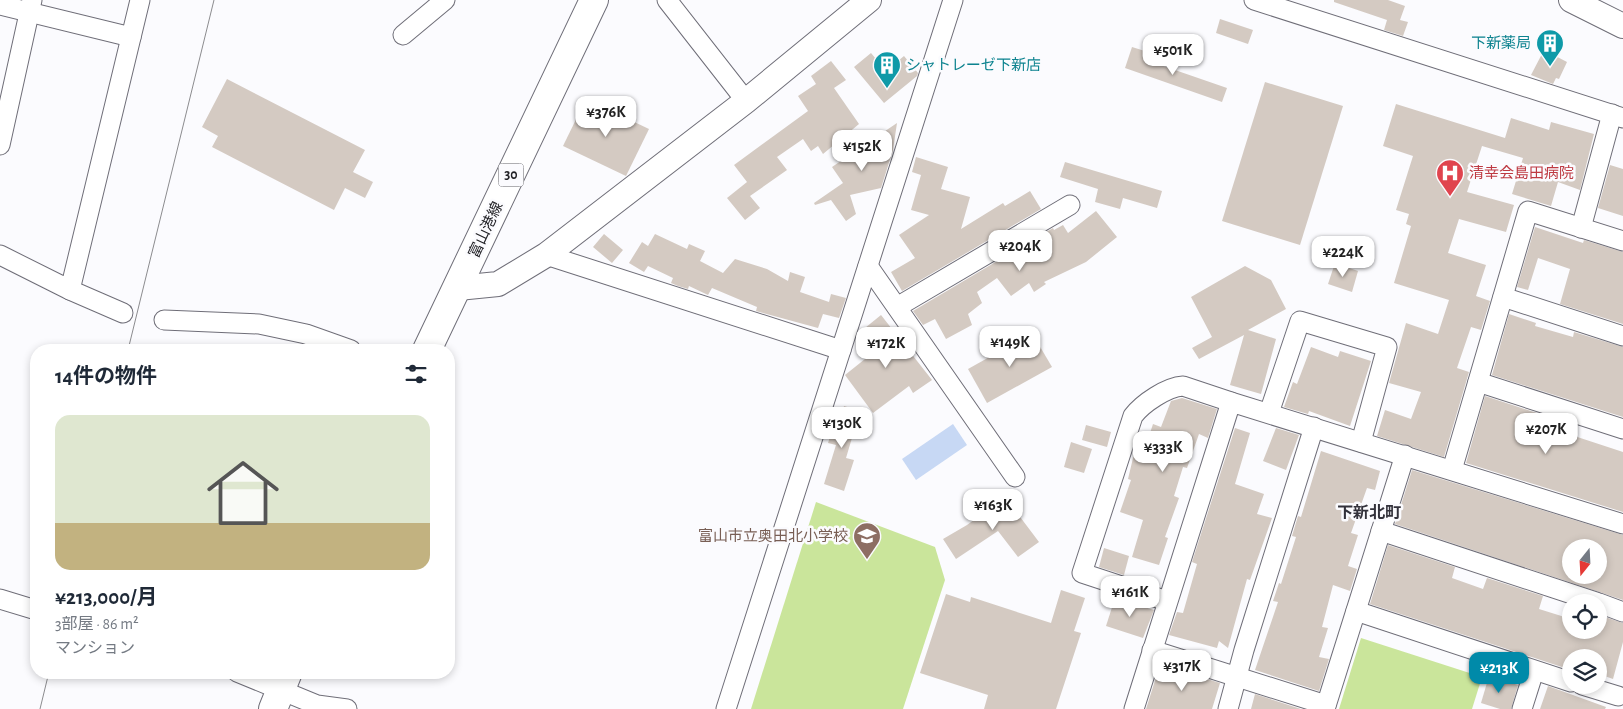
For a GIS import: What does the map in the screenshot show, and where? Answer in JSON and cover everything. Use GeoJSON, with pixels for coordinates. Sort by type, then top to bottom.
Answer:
{"type":"FeatureCollection","features":[{"type":"Feature","properties":{"kind":"main road","name":"富山港線"},"geometry":{"type":"LineString","coordinates":[[430,344],[594,0]]}},
{"type":"Feature","properties":{"kind":"street"},"geometry":{"type":"LineString","coordinates":[[70,290],[140,0]]}},
{"type":"Feature","properties":{"kind":"street"},"geometry":{"type":"LineString","coordinates":[[403,35],[445,0]]}},
{"type":"Feature","properties":{"kind":"street"},"geometry":{"type":"LineString","coordinates":[[667,0],[746,101]]}},
{"type":"Feature","properties":{"kind":"street"},"geometry":{"type":"LineString","coordinates":[[458,288],[498,284],[546,255],[746,101],[869,0]]}},
{"type":"Feature","properties":{"kind":"street"},"geometry":{"type":"LineString","coordinates":[[726,709],[953,0]]}},
{"type":"Feature","properties":{"kind":"street"},"geometry":{"type":"LineString","coordinates":[[1254,0],[1618,116],[1581,228]]}},
{"type":"Feature","properties":{"kind":"street"},"geometry":{"type":"LineString","coordinates":[[1571,0],[1623,26]]}},
{"type":"Feature","properties":{"kind":"street"},"geometry":{"type":"LineString","coordinates":[[0,5],[31,6],[131,38]]}},
{"type":"Feature","properties":{"kind":"street"},"geometry":{"type":"LineString","coordinates":[[0,145],[31,6]]}},
{"type":"Feature","properties":{"kind":"street"},"geometry":{"type":"LineString","coordinates":[[897,307],[1070,205]]}},
{"type":"Feature","properties":{"kind":"street"},"geometry":{"type":"LineString","coordinates":[[1452,470],[1528,210],[1623,242]]}},
{"type":"Feature","properties":{"kind":"street"},"geometry":{"type":"LineString","coordinates":[[0,255],[70,290],[123,313]]}},
{"type":"Feature","properties":{"kind":"street"},"geometry":{"type":"LineString","coordinates":[[546,255],[840,350]]}},
{"type":"Feature","properties":{"kind":"street"},"geometry":{"type":"LineString","coordinates":[[868,266],[1015,476]]}},
{"type":"Feature","properties":{"kind":"street"},"geometry":{"type":"LineString","coordinates":[[1503,297],[1623,336]]}},
{"type":"Feature","properties":{"kind":"street"},"geometry":{"type":"LineString","coordinates":[[164,320],[259,324],[306,334],[334,344]]}},
{"type":"Feature","properties":{"kind":"street"},"geometry":{"type":"LineString","coordinates":[[1269,413],[1300,321],[1388,347],[1361,442]]}},
{"type":"Feature","properties":{"kind":"street"},"geometry":{"type":"LineString","coordinates":[[1478,382],[1623,429]]}},
{"type":"Feature","properties":{"kind":"street"},"geometry":{"type":"LineString","coordinates":[[1167,601],[1082,573],[1133,416],[1139,408],[1175,386],[1184,386],[1623,524]]}},
{"type":"Feature","properties":{"kind":"street"},"geometry":{"type":"LineString","coordinates":[[1134,709],[1231,402]]}},
{"type":"Feature","properties":{"kind":"street"},"geometry":{"type":"LineString","coordinates":[[1228,709],[1238,678],[1244,650],[1314,427]]}},
{"type":"Feature","properties":{"kind":"street"},"geometry":{"type":"LineString","coordinates":[[1152,650],[1326,707],[1405,455]]}},
{"type":"Feature","properties":{"kind":"street"},"geometry":{"type":"LineString","coordinates":[[1381,531],[1570,594]]}},
{"type":"Feature","properties":{"kind":"street"},"geometry":{"type":"LineString","coordinates":[[0,600],[30,608]]}},
{"type":"Feature","properties":{"kind":"street"},"geometry":{"type":"LineString","coordinates":[[1607,606],[1623,612]]}},
{"type":"Feature","properties":{"kind":"street"},"geometry":{"type":"LineString","coordinates":[[1356,611],[1562,679]]}},
{"type":"Feature","properties":{"kind":"street"},"geometry":{"type":"LineString","coordinates":[[1522,709],[1534,671]]}},
{"type":"Feature","properties":{"kind":"street"},"geometry":{"type":"LineString","coordinates":[[253,679],[317,705],[347,709]]}},
{"type":"Feature","properties":{"kind":"green space"},"geometry":{"type":"Polygon","coordinates":[[[816,502],[935,547],[945,580],[903,709],[751,709],[816,502]]]}},
{"type":"Feature","properties":{"kind":"green space"},"geometry":{"type":"Polygon","coordinates":[[[1361,638],[1482,677],[1472,709],[1339,709],[1361,638]]]}},
{"type":"Feature","properties":{"kind":"water"},"geometry":{"type":"Polygon","coordinates":[[[953,424],[967,445],[916,480],[902,459],[953,424]]]}},
{"type":"Feature","properties":{"kind":"building"},"geometry":{"type":"Polygon","coordinates":[[[1334,0],[1388,0],[1405,6],[1400,20],[1408,22],[1403,36],[1384,30],[1387,20],[1334,2],[1334,0]]]}},
{"type":"Feature","properties":{"kind":"building"},"geometry":{"type":"Polygon","coordinates":[[[1220,19],[1253,30],[1248,44],[1216,33],[1220,19]]]}},
{"type":"Feature","properties":{"kind":"building"},"geometry":{"type":"Polygon","coordinates":[[[1132,47],[1148,52],[1146,60],[1227,88],[1222,102],[1125,68],[1132,47]]]}},
{"type":"Feature","properties":{"kind":"building","name":"下新薬局"},"geometry":{"type":"Polygon","coordinates":[[[1544,50],[1567,62],[1559,79],[1556,78],[1553,84],[1531,75],[1544,50]]]}},
{"type":"Feature","properties":{"kind":"building","name":"シャトレーゼ下新店"},"geometry":{"type":"Polygon","coordinates":[[[871,53],[886,71],[904,56],[918,73],[917,76],[884,103],[854,67],[871,53]]]}},
{"type":"Feature","properties":{"kind":"building"},"geometry":{"type":"Polygon","coordinates":[[[831,61],[846,80],[834,88],[859,124],[823,154],[818,146],[811,151],[803,139],[777,157],[787,170],[750,196],[760,208],[745,220],[727,198],[747,182],[734,165],[808,111],[798,96],[816,84],[811,76],[831,61]]]}},
{"type":"Feature","properties":{"kind":"building"},"geometry":{"type":"Polygon","coordinates":[[[227,79],[365,150],[353,172],[373,182],[365,198],[345,188],[334,210],[212,147],[218,136],[202,127],[227,79]]]}},
{"type":"Feature","properties":{"kind":"building"},"geometry":{"type":"Polygon","coordinates":[[[1265,82],[1343,106],[1300,245],[1222,221],[1265,82]]]}},
{"type":"Feature","properties":{"kind":"building"},"geometry":{"type":"Polygon","coordinates":[[[586,99],[649,129],[626,176],[563,146],[586,99]]]}},
{"type":"Feature","properties":{"kind":"building"},"geometry":{"type":"Polygon","coordinates":[[[1396,104],[1505,138],[1511,118],[1549,130],[1551,122],[1594,134],[1580,190],[1558,182],[1551,206],[1512,194],[1523,158],[1482,146],[1467,192],[1514,205],[1506,232],[1459,219],[1448,253],[1486,265],[1476,296],[1490,301],[1481,330],[1471,327],[1457,368],[1469,372],[1444,457],[1377,436],[1385,410],[1411,419],[1421,392],[1389,383],[1406,323],[1438,334],[1449,300],[1394,283],[1411,226],[1406,224],[1409,214],[1396,210],[1413,156],[1383,146],[1396,104]]]}},
{"type":"Feature","properties":{"kind":"building"},"geometry":{"type":"Polygon","coordinates":[[[897,123],[893,150],[881,188],[850,195],[856,214],[846,221],[831,200],[815,205],[814,203],[843,183],[832,167],[897,123]]]}},
{"type":"Feature","properties":{"kind":"building"},"geometry":{"type":"Polygon","coordinates":[[[916,157],[948,167],[941,189],[970,197],[961,229],[1003,203],[1005,206],[1030,191],[1041,209],[902,291],[891,272],[915,258],[899,235],[929,215],[911,210],[921,175],[912,172],[916,157]]]}},
{"type":"Feature","properties":{"kind":"building"},"geometry":{"type":"Polygon","coordinates":[[[1065,162],[1162,191],[1157,208],[1123,198],[1120,209],[1095,202],[1098,189],[1060,177],[1065,162]]]}},
{"type":"Feature","properties":{"kind":"building"},"geometry":{"type":"Polygon","coordinates":[[[1610,165],[1623,169],[1623,216],[1598,208],[1610,165]]]}},
{"type":"Feature","properties":{"kind":"building"},"geometry":{"type":"Polygon","coordinates":[[[1096,211],[1117,237],[1086,262],[1044,282],[1046,284],[1034,292],[1029,283],[1011,296],[997,278],[977,292],[982,303],[968,314],[972,325],[946,339],[935,319],[923,325],[913,311],[1053,228],[1054,230],[1063,225],[1068,233],[1096,211]]]}},
{"type":"Feature","properties":{"kind":"building"},"geometry":{"type":"Polygon","coordinates":[[[1535,227],[1583,243],[1584,240],[1623,252],[1623,324],[1560,304],[1570,269],[1538,258],[1528,290],[1517,287],[1535,227]]]}},
{"type":"Feature","properties":{"kind":"building"},"geometry":{"type":"Polygon","coordinates":[[[604,234],[623,250],[612,263],[593,247],[604,234]]]}},
{"type":"Feature","properties":{"kind":"building"},"geometry":{"type":"Polygon","coordinates":[[[655,234],[687,249],[689,244],[705,251],[700,261],[723,273],[735,259],[767,269],[788,281],[790,272],[805,277],[800,292],[829,302],[831,294],[846,298],[839,318],[823,314],[818,328],[756,311],[757,307],[712,288],[708,295],[689,286],[688,289],[678,286],[671,283],[673,278],[648,266],[644,272],[629,263],[642,242],[648,246],[655,234]]]}},
{"type":"Feature","properties":{"kind":"building"},"geometry":{"type":"Polygon","coordinates":[[[1335,263],[1358,271],[1352,292],[1328,284],[1335,263]]]}},
{"type":"Feature","properties":{"kind":"building"},"geometry":{"type":"Polygon","coordinates":[[[1245,266],[1271,280],[1286,309],[1248,330],[1276,339],[1261,394],[1230,385],[1244,335],[1199,359],[1192,348],[1212,337],[1191,297],[1245,266]]]}},
{"type":"Feature","properties":{"kind":"building"},"geometry":{"type":"Polygon","coordinates":[[[1509,314],[1536,323],[1535,326],[1573,337],[1574,332],[1623,347],[1623,417],[1492,375],[1509,314]]]}},
{"type":"Feature","properties":{"kind":"building"},"geometry":{"type":"Polygon","coordinates":[[[881,315],[932,380],[913,393],[909,386],[873,413],[845,375],[880,347],[865,328],[881,315]]]}},
{"type":"Feature","properties":{"kind":"building"},"geometry":{"type":"Polygon","coordinates":[[[1032,333],[1052,367],[987,403],[968,369],[1032,333]]]}},
{"type":"Feature","properties":{"kind":"building"},"geometry":{"type":"Polygon","coordinates":[[[1311,347],[1338,357],[1340,351],[1371,361],[1350,426],[1309,411],[1308,414],[1284,407],[1293,382],[1297,384],[1311,347]]]}},
{"type":"Feature","properties":{"kind":"building"},"geometry":{"type":"Polygon","coordinates":[[[1485,396],[1555,419],[1553,429],[1623,452],[1623,512],[1466,463],[1485,396]]]}},
{"type":"Feature","properties":{"kind":"building"},"geometry":{"type":"Polygon","coordinates":[[[1182,398],[1217,409],[1208,438],[1199,434],[1187,468],[1183,467],[1174,496],[1179,498],[1165,537],[1168,538],[1159,565],[1132,557],[1143,520],[1120,512],[1131,480],[1128,479],[1139,433],[1149,436],[1153,424],[1161,427],[1171,401],[1182,398]]]}},
{"type":"Feature","properties":{"kind":"building"},"geometry":{"type":"Polygon","coordinates":[[[844,406],[860,411],[846,458],[854,460],[844,491],[824,484],[836,445],[828,443],[835,421],[840,422],[844,406]]]}},
{"type":"Feature","properties":{"kind":"building"},"geometry":{"type":"Polygon","coordinates":[[[1086,425],[1111,432],[1107,447],[1082,440],[1086,425]]]}},
{"type":"Feature","properties":{"kind":"building"},"geometry":{"type":"Polygon","coordinates":[[[1235,428],[1250,433],[1235,484],[1264,494],[1257,514],[1272,518],[1250,580],[1247,579],[1228,648],[1219,641],[1217,648],[1169,635],[1177,612],[1183,613],[1197,564],[1192,562],[1235,428]]]}},
{"type":"Feature","properties":{"kind":"building"},"geometry":{"type":"Polygon","coordinates":[[[1276,428],[1299,435],[1286,470],[1263,461],[1276,428]]]}},
{"type":"Feature","properties":{"kind":"building"},"geometry":{"type":"Polygon","coordinates":[[[1071,442],[1092,449],[1084,473],[1064,467],[1071,442]]]}},
{"type":"Feature","properties":{"kind":"building"},"geometry":{"type":"Polygon","coordinates":[[[1321,451],[1380,471],[1375,490],[1367,488],[1351,533],[1358,535],[1348,566],[1357,569],[1350,591],[1333,585],[1322,627],[1328,628],[1319,657],[1329,659],[1319,691],[1255,670],[1278,602],[1273,601],[1279,583],[1281,584],[1296,537],[1292,536],[1298,516],[1301,517],[1321,451]]]}},
{"type":"Feature","properties":{"kind":"building"},"geometry":{"type":"Polygon","coordinates":[[[1412,470],[1623,535],[1623,600],[1575,584],[1608,584],[1608,539],[1562,539],[1562,580],[1395,524],[1412,470]]]}},
{"type":"Feature","properties":{"kind":"building"},"geometry":{"type":"Polygon","coordinates":[[[1005,497],[1039,542],[1018,557],[998,531],[956,559],[943,539],[967,525],[1005,497]]]}},
{"type":"Feature","properties":{"kind":"building"},"geometry":{"type":"Polygon","coordinates":[[[1388,545],[1455,567],[1452,578],[1483,589],[1487,578],[1543,596],[1539,609],[1562,616],[1562,639],[1607,639],[1607,618],[1623,623],[1623,642],[1613,679],[1607,677],[1607,649],[1562,649],[1562,667],[1370,604],[1388,545]]]}},
{"type":"Feature","properties":{"kind":"building"},"geometry":{"type":"Polygon","coordinates":[[[1104,548],[1129,556],[1124,575],[1099,567],[1104,548]]]}},
{"type":"Feature","properties":{"kind":"building"},"geometry":{"type":"Polygon","coordinates":[[[1061,590],[1085,598],[1074,631],[1081,633],[1056,709],[984,709],[988,695],[920,673],[946,594],[970,602],[971,597],[1051,623],[1061,590]]]}},
{"type":"Feature","properties":{"kind":"building"},"geometry":{"type":"Polygon","coordinates":[[[1115,598],[1154,610],[1143,638],[1106,626],[1115,598]]]}},
{"type":"Feature","properties":{"kind":"building"},"geometry":{"type":"Polygon","coordinates":[[[1159,668],[1187,677],[1188,673],[1220,683],[1212,709],[1146,709],[1159,668]]]}},
{"type":"Feature","properties":{"kind":"building"},"geometry":{"type":"Polygon","coordinates":[[[1489,676],[1518,685],[1511,709],[1500,709],[1481,703],[1489,676]]]}},
{"type":"Feature","properties":{"kind":"building"},"geometry":{"type":"Polygon","coordinates":[[[1548,686],[1562,691],[1562,694],[1570,694],[1606,707],[1605,709],[1540,709],[1548,686]]]}},
{"type":"Feature","properties":{"kind":"building"},"geometry":{"type":"Polygon","coordinates":[[[1255,694],[1301,709],[1251,709],[1255,694]]]}},
{"type":"Feature","properties":{"kind":"tram line"},"geometry":{"type":"LineString","coordinates":[[129,344],[214,0]]}},
{"type":"Feature","properties":{"kind":"tram line"},"geometry":{"type":"LineString","coordinates":[[40,709],[47,679]]}},
{"type":"Feature","properties":{"kind":"place","name":"下新薬局"},"geometry":{"type":"Point","coordinates":[1550,67]}},
{"type":"Feature","properties":{"kind":"place","name":"シャトレーゼ下新店"},"geometry":{"type":"Point","coordinates":[887,89]}},
{"type":"Feature","properties":{"kind":"place","name":"清幸会島田病院"},"geometry":{"type":"Point","coordinates":[1450,197]}},
{"type":"Feature","properties":{"kind":"place","name":"富山市立奥田北小学校"},"geometry":{"type":"Point","coordinates":[867,560]}},
{"type":"Feature","properties":{"kind":"district","name":"下新北町"},"geometry":{"type":"Point","coordinates":[1369,513]}}]}
